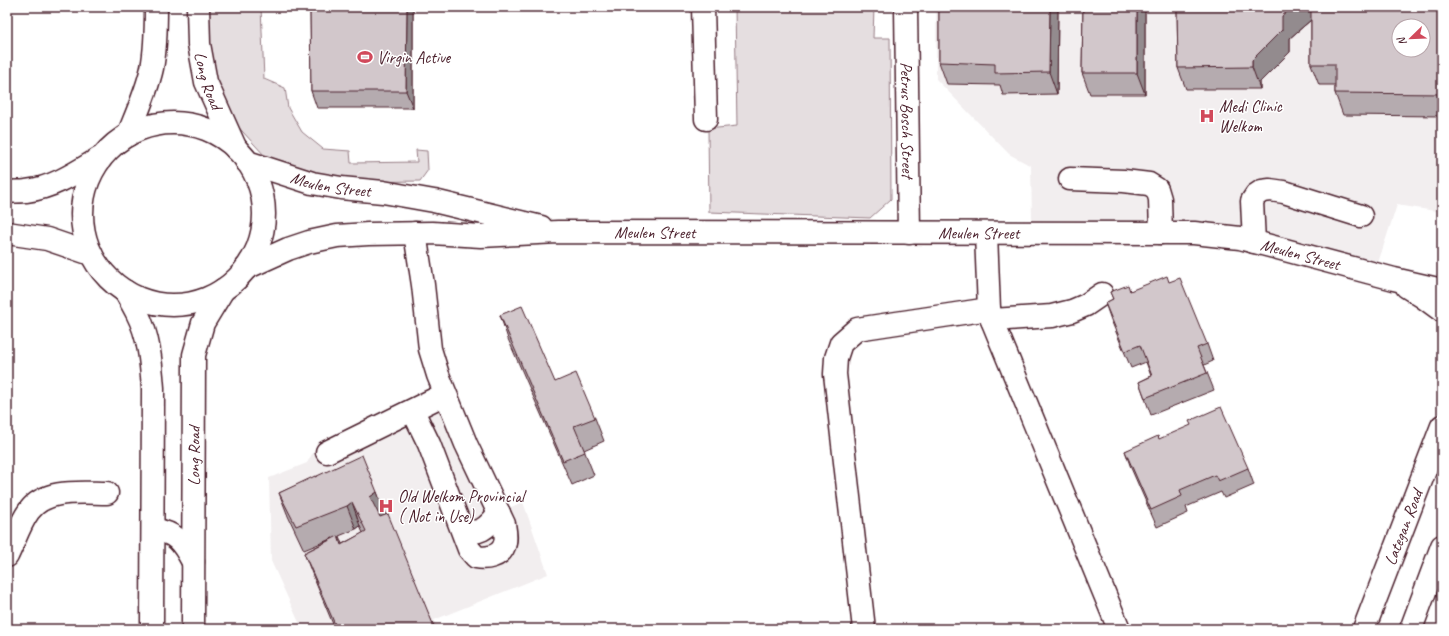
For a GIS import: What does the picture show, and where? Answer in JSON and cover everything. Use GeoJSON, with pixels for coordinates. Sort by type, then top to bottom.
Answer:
{"type":"FeatureCollection","features":[{"type":"Feature","properties":{"kind":"street"},"geometry":{"type":"LineString","coordinates":[[128,135],[152,68],[156,30],[156,7]]}},
{"type":"Feature","properties":{"kind":"street","name":"Long Road"},"geometry":{"type":"LineString","coordinates":[[198,7],[199,44],[206,82],[242,156],[254,174],[263,204],[262,233],[258,245],[246,268]]}},
{"type":"Feature","properties":{"kind":"street"},"geometry":{"type":"LineString","coordinates":[[703,7],[706,119]]}},
{"type":"Feature","properties":{"kind":"street","name":"Petrus Bosch Street"},"geometry":{"type":"LineString","coordinates":[[906,7],[909,234]]}},
{"type":"Feature","properties":{"kind":"street"},"geometry":{"type":"LineString","coordinates":[[7,192],[26,191],[70,177],[102,157],[128,135],[144,128],[160,124],[174,123],[192,125],[212,132],[224,139],[242,156]]}},
{"type":"Feature","properties":{"kind":"street","name":"Meulen Street"},"geometry":{"type":"LineString","coordinates":[[242,156],[312,183],[341,188],[383,192],[434,201],[558,232]]}},
{"type":"Feature","properties":{"kind":"street"},"geometry":{"type":"LineString","coordinates":[[102,157],[91,175],[86,187],[82,221],[91,254],[100,269],[124,291],[154,303],[184,305],[200,301],[223,290],[237,279],[246,268]]}},
{"type":"Feature","properties":{"kind":"street"},"geometry":{"type":"LineString","coordinates":[[1070,179],[1124,180],[1153,186],[1157,189],[1160,199],[1161,233]]}},
{"type":"Feature","properties":{"kind":"street"},"geometry":{"type":"LineString","coordinates":[[1254,242],[1252,201],[1256,195],[1262,191],[1270,190],[1284,192],[1361,216]]}},
{"type":"Feature","properties":{"kind":"street"},"geometry":{"type":"LineString","coordinates":[[413,411],[429,444],[460,526],[471,533],[482,530],[499,514],[466,444],[445,394],[430,349],[423,285],[424,233],[434,201]]}},
{"type":"Feature","properties":{"kind":"street","name":"Meulen Street"},"geometry":{"type":"LineString","coordinates":[[246,268],[302,244],[336,236],[368,234],[424,233],[481,236],[558,232],[909,234],[1161,233],[1228,237],[1254,242],[1394,279],[1442,290]]}},
{"type":"Feature","properties":{"kind":"street"},"geometry":{"type":"LineString","coordinates":[[7,233],[47,239],[91,254]]}},
{"type":"Feature","properties":{"kind":"street"},"geometry":{"type":"LineString","coordinates":[[986,234],[990,314],[1119,629]]}},
{"type":"Feature","properties":{"kind":"street","name":"Meulen Street"},"geometry":{"type":"LineString","coordinates":[[1394,279],[1442,311]]}},
{"type":"Feature","properties":{"kind":"street","name":"Long Road"},"geometry":{"type":"LineString","coordinates":[[193,629],[194,355],[203,322],[223,290]]}},
{"type":"Feature","properties":{"kind":"street"},"geometry":{"type":"LineString","coordinates":[[124,291],[138,314],[146,336],[153,388],[152,629]]}},
{"type":"Feature","properties":{"kind":"street"},"geometry":{"type":"LineString","coordinates":[[864,629],[835,374],[836,358],[841,343],[857,329],[990,314],[1052,316],[1072,311],[1086,305],[1102,294]]}},
{"type":"Feature","properties":{"kind":"street"},"geometry":{"type":"LineString","coordinates":[[327,452],[445,394]]}},
{"type":"Feature","properties":{"kind":"street","name":"Lategan Road"},"geometry":{"type":"LineString","coordinates":[[1364,629],[1442,426]]}},
{"type":"Feature","properties":{"kind":"street"},"geometry":{"type":"LineString","coordinates":[[7,556],[28,512],[40,500],[56,495],[76,493],[107,493]]}},
{"type":"Feature","properties":{"kind":"street"},"geometry":{"type":"LineString","coordinates":[[153,529],[167,532],[177,538],[186,547],[193,562]]}},
{"type":"Feature","properties":{"kind":"street"},"geometry":{"type":"LineString","coordinates":[[1411,629],[1442,546]]}},
{"type":"Feature","properties":{"kind":"shaded area"},"geometry":{"type":"Polygon","coordinates":[[[207,7],[261,7],[264,79],[285,88],[288,108],[302,132],[323,149],[350,151],[351,163],[417,162],[416,150],[427,151],[428,170],[420,181],[352,182],[299,174],[265,156],[231,119],[212,80],[207,7]]]}},
{"type":"Feature","properties":{"kind":"shaded area"},"geometry":{"type":"Polygon","coordinates":[[[735,7],[874,7],[873,38],[890,38],[891,199],[870,218],[709,212],[708,129],[737,126],[735,7]]]}},
{"type":"Feature","properties":{"kind":"shaded area","name":"Medi Clinic Welkom"},"geometry":{"type":"Polygon","coordinates":[[[936,7],[1442,7],[1442,212],[1397,205],[1377,266],[1160,223],[1032,221],[1031,166],[1009,154],[936,79],[936,7]]]}},
{"type":"Feature","properties":{"kind":"shaded area","name":"Old Welkom Provincial ( Not in Use)"},"geometry":{"type":"Polygon","coordinates":[[[450,384],[504,510],[523,502],[548,574],[434,620],[438,629],[302,629],[271,561],[269,478],[307,463],[312,454],[320,447],[450,384]]]}},
{"type":"Feature","properties":{"kind":"building","name":"Virgin Active"},"geometry":{"type":"Polygon","coordinates":[[[310,7],[407,7],[406,91],[311,91],[310,7]]]}},
{"type":"Feature","properties":{"kind":"building"},"geometry":{"type":"Polygon","coordinates":[[[939,7],[1050,7],[1049,72],[995,73],[995,64],[939,62],[939,7]]]}},
{"type":"Feature","properties":{"kind":"building"},"geometry":{"type":"Polygon","coordinates":[[[1083,7],[1137,7],[1137,73],[1082,73],[1083,7]]]}},
{"type":"Feature","properties":{"kind":"building"},"geometry":{"type":"Polygon","coordinates":[[[1177,7],[1293,7],[1282,16],[1282,30],[1252,60],[1252,67],[1178,68],[1177,7]]]}},
{"type":"Feature","properties":{"kind":"building"},"geometry":{"type":"Polygon","coordinates":[[[1311,7],[1442,7],[1442,94],[1335,93],[1335,64],[1311,64],[1311,7]]]}},
{"type":"Feature","properties":{"kind":"building"},"geometry":{"type":"Polygon","coordinates":[[[1167,276],[1169,282],[1180,278],[1207,344],[1197,348],[1207,373],[1145,398],[1139,382],[1152,376],[1140,345],[1125,351],[1105,303],[1113,299],[1110,292],[1128,285],[1130,291],[1167,276]]]}},
{"type":"Feature","properties":{"kind":"building"},"geometry":{"type":"Polygon","coordinates":[[[522,306],[555,382],[576,373],[595,418],[574,426],[585,452],[563,461],[500,315],[522,306]]]}},
{"type":"Feature","properties":{"kind":"building"},"geometry":{"type":"Polygon","coordinates":[[[1221,407],[1248,468],[1218,481],[1215,475],[1180,490],[1182,496],[1151,510],[1125,451],[1158,436],[1159,439],[1191,425],[1189,421],[1221,407]]]}},
{"type":"Feature","properties":{"kind":"building"},"geometry":{"type":"Polygon","coordinates":[[[362,455],[377,492],[370,497],[380,517],[388,514],[435,629],[337,629],[304,553],[338,536],[341,545],[366,531],[352,502],[347,506],[296,526],[279,493],[362,455]]]}},
{"type":"Feature","properties":{"kind":"place","name":"Virgin Active"},"geometry":{"type":"Point","coordinates":[365,57]}},
{"type":"Feature","properties":{"kind":"place","name":"Medi Clinic Welkom"},"geometry":{"type":"Point","coordinates":[1207,116]}},
{"type":"Feature","properties":{"kind":"place","name":"Old Welkom Provincial ( Not in Use)"},"geometry":{"type":"Point","coordinates":[386,506]}}]}
